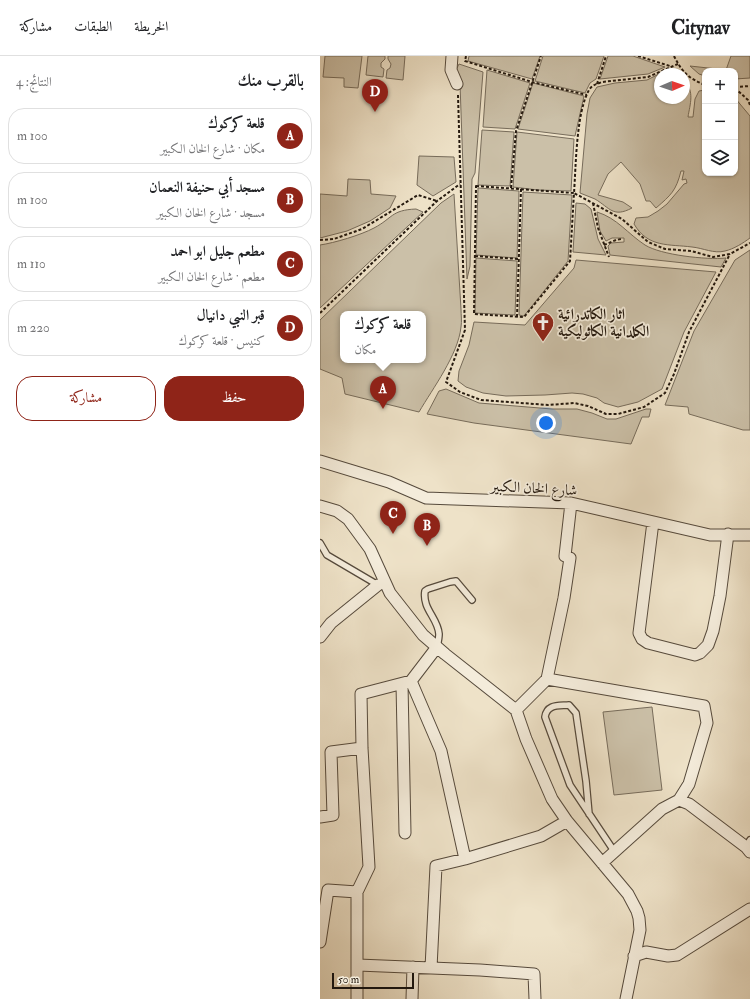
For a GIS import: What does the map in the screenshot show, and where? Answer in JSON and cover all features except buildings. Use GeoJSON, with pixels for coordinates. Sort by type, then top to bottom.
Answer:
{"type":"FeatureCollection","features":[{"type":"Feature","properties":{"kind":"street"},"geometry":{"type":"LineString","coordinates":[[452,56],[451,70],[457,84]]}},
{"type":"Feature","properties":{"kind":"street","name":"شارع الخان الكبير"},"geometry":{"type":"LineString","coordinates":[[321,463],[389,482],[426,498],[571,503],[710,535],[750,535]]}},
{"type":"Feature","properties":{"kind":"street"},"geometry":{"type":"LineString","coordinates":[[516,710],[547,679],[564,598],[570,558],[565,556],[571,503]]}},
{"type":"Feature","properties":{"kind":"street"},"geometry":{"type":"LineString","coordinates":[[320,506],[337,511],[348,519],[370,549],[382,584],[415,626],[445,654],[516,710],[552,799],[567,821],[628,894],[637,911],[640,930],[626,999]]}},
{"type":"Feature","properties":{"kind":"street"},"geometry":{"type":"LineString","coordinates":[[653,522],[639,633],[642,639],[648,643],[695,655],[700,653],[708,645],[713,631],[720,596],[728,534]]}},
{"type":"Feature","properties":{"kind":"street"},"geometry":{"type":"LineString","coordinates":[[320,637],[331,623],[382,584]]}},
{"type":"Feature","properties":{"kind":"street"},"geometry":{"type":"LineString","coordinates":[[357,999],[357,892],[369,867],[362,748],[361,694],[407,682],[437,647]]}},
{"type":"Feature","properties":{"kind":"street"},"geometry":{"type":"LineString","coordinates":[[547,679],[704,706],[707,723],[689,784],[679,800],[662,809],[602,863]]}},
{"type":"Feature","properties":{"kind":"street"},"geometry":{"type":"LineString","coordinates":[[405,833],[407,682]]}},
{"type":"Feature","properties":{"kind":"street"},"geometry":{"type":"LineString","coordinates":[[407,682],[441,751],[465,859]]}},
{"type":"Feature","properties":{"kind":"street"},"geometry":{"type":"LineString","coordinates":[[320,817],[333,815],[331,752],[362,748]]}},
{"type":"Feature","properties":{"kind":"street"},"geometry":{"type":"LineString","coordinates":[[679,800],[689,804],[749,846]]}},
{"type":"Feature","properties":{"kind":"street"},"geometry":{"type":"LineString","coordinates":[[431,968],[436,866],[465,859],[541,836],[567,821]]}},
{"type":"Feature","properties":{"kind":"street"},"geometry":{"type":"LineString","coordinates":[[320,942],[328,890],[357,892]]}},
{"type":"Feature","properties":{"kind":"street"},"geometry":{"type":"LineString","coordinates":[[634,956],[646,952],[668,956],[677,955],[750,909]]}},
{"type":"Feature","properties":{"kind":"street"},"geometry":{"type":"LineString","coordinates":[[358,965],[480,970],[534,974],[534,999]]}},
{"type":"Feature","properties":{"kind":"street"},"geometry":{"type":"LineString","coordinates":[[412,967],[412,999]]}},
{"type":"Feature","properties":{"kind":"lane"},"geometry":{"type":"LineString","coordinates":[[320,544],[327,555],[382,584]]}},
{"type":"Feature","properties":{"kind":"lane"},"geometry":{"type":"LineString","coordinates":[[437,647],[439,636],[438,628],[424,602],[425,592],[435,586],[456,581],[472,600]]}},
{"type":"Feature","properties":{"kind":"lane"},"geometry":{"type":"LineString","coordinates":[[590,814],[576,713],[574,709],[569,706],[554,706],[546,711],[545,717],[570,784],[614,851]]}},
{"type":"Feature","properties":{"kind":"path"},"geometry":{"type":"LineString","coordinates":[[466,56],[464,61],[532,82],[587,95]]}},
{"type":"Feature","properties":{"kind":"path"},"geometry":{"type":"LineString","coordinates":[[511,188],[516,131],[541,56]]}},
{"type":"Feature","properties":{"kind":"path"},"geometry":{"type":"LineString","coordinates":[[597,84],[606,56]]}},
{"type":"Feature","properties":{"kind":"path"},"geometry":{"type":"LineString","coordinates":[[638,56],[671,67]]}},
{"type":"Feature","properties":{"kind":"path"},"geometry":{"type":"LineString","coordinates":[[674,56],[680,68],[693,80],[702,84]]}},
{"type":"Feature","properties":{"kind":"path"},"geometry":{"type":"LineString","coordinates":[[678,64],[648,77],[597,84],[590,89],[582,111],[578,137],[574,193],[570,261],[524,317],[474,314],[476,186],[511,188],[540,192],[574,193],[622,219],[648,242],[665,249],[691,251],[713,256],[730,254],[750,242]]}},
{"type":"Feature","properties":{"kind":"path"},"geometry":{"type":"LineString","coordinates":[[457,84],[465,330],[446,382],[460,392],[481,400],[548,405],[574,403],[588,406],[606,414],[618,414],[644,407],[665,393],[674,374],[689,332],[730,254]]}},
{"type":"Feature","properties":{"kind":"path"},"geometry":{"type":"LineString","coordinates":[[738,87],[750,86]]}},
{"type":"Feature","properties":{"kind":"path"},"geometry":{"type":"LineString","coordinates":[[738,90],[748,100],[750,105]]}},
{"type":"Feature","properties":{"kind":"path"},"geometry":{"type":"LineString","coordinates":[[320,313],[437,201],[460,184]]}},
{"type":"Feature","properties":{"kind":"path"},"geometry":{"type":"LineString","coordinates":[[517,317],[521,189]]}},
{"type":"Feature","properties":{"kind":"path"},"geometry":{"type":"LineString","coordinates":[[320,240],[334,239],[362,229],[418,195],[437,201]]}},
{"type":"Feature","properties":{"kind":"path"},"geometry":{"type":"LineString","coordinates":[[593,203],[598,228],[609,257]]}},
{"type":"Feature","properties":{"kind":"path"},"geometry":{"type":"LineString","coordinates":[[604,245],[621,239]]}},
{"type":"Feature","properties":{"kind":"path"},"geometry":{"type":"LineString","coordinates":[[475,256],[519,259]]}},
{"type":"Feature","properties":{"kind":"shaded area"},"geometry":{"type":"Polygon","coordinates":[[[325,56],[362,56],[358,88],[344,87],[344,78],[323,77],[325,56]]]}},
{"type":"Feature","properties":{"kind":"shaded area"},"geometry":{"type":"Polygon","coordinates":[[[368,56],[385,56],[385,59],[381,63],[381,67],[384,69],[383,77],[366,75],[368,56]]]}},
{"type":"Feature","properties":{"kind":"shaded area"},"geometry":{"type":"Polygon","coordinates":[[[388,56],[405,56],[403,80],[386,78],[387,70],[390,68],[391,64],[388,56]]]}},
{"type":"Feature","properties":{"kind":"shaded area"},"geometry":{"type":"Polygon","coordinates":[[[469,56],[540,56],[532,79],[468,61],[469,56]]]}},
{"type":"Feature","properties":{"kind":"shaded area"},"geometry":{"type":"Polygon","coordinates":[[[543,56],[604,56],[596,79],[590,83],[585,93],[535,81],[543,56]]]}},
{"type":"Feature","properties":{"kind":"shaded area"},"geometry":{"type":"Polygon","coordinates":[[[608,56],[633,56],[665,67],[654,68],[654,72],[648,74],[600,79],[608,56]]]}},
{"type":"Feature","properties":{"kind":"shaded area"},"geometry":{"type":"Polygon","coordinates":[[[731,56],[750,56],[750,78],[738,79],[738,68],[727,68],[731,56]]]}},
{"type":"Feature","properties":{"kind":"shaded area"},"geometry":{"type":"Polygon","coordinates":[[[459,64],[483,72],[475,173],[472,179],[470,266],[467,279],[460,84],[456,70],[459,64]]]}},
{"type":"Feature","properties":{"kind":"shaded area"},"geometry":{"type":"Polygon","coordinates":[[[690,66],[708,68],[702,68],[702,75],[690,66]]]}},
{"type":"Feature","properties":{"kind":"shaded area"},"geometry":{"type":"Polygon","coordinates":[[[487,70],[530,83],[515,129],[483,127],[487,70]]]}},
{"type":"Feature","properties":{"kind":"shaded area"},"geometry":{"type":"Polygon","coordinates":[[[654,76],[654,104],[690,104],[690,89],[691,103],[688,117],[693,117],[695,99],[699,91],[702,90],[702,176],[738,176],[738,102],[750,116],[750,238],[738,246],[717,252],[667,245],[652,241],[640,232],[634,224],[636,218],[648,217],[658,211],[667,204],[684,184],[687,183],[686,179],[682,180],[684,171],[681,171],[675,188],[666,200],[656,208],[650,201],[646,201],[640,184],[621,162],[608,174],[598,195],[623,202],[632,208],[620,212],[612,211],[595,199],[580,193],[587,114],[590,98],[597,87],[615,83],[647,80],[654,76]]]}},
{"type":"Feature","properties":{"kind":"shaded area"},"geometry":{"type":"Polygon","coordinates":[[[533,83],[584,96],[575,136],[518,129],[533,83]]]}},
{"type":"Feature","properties":{"kind":"shaded area"},"geometry":{"type":"Polygon","coordinates":[[[482,130],[514,132],[510,186],[478,185],[482,130]]]}},
{"type":"Feature","properties":{"kind":"shaded area"},"geometry":{"type":"Polygon","coordinates":[[[517,132],[574,139],[571,191],[538,190],[513,187],[517,132]]]}},
{"type":"Feature","properties":{"kind":"shaded area"},"geometry":{"type":"Polygon","coordinates":[[[419,156],[454,157],[456,182],[433,196],[417,185],[419,156]]]}},
{"type":"Feature","properties":{"kind":"shaded area"},"geometry":{"type":"Polygon","coordinates":[[[348,179],[370,180],[371,194],[396,196],[390,208],[370,221],[347,231],[320,238],[320,194],[347,196],[348,179]]]}},
{"type":"Feature","properties":{"kind":"shaded area"},"geometry":{"type":"Polygon","coordinates":[[[478,188],[519,191],[517,258],[476,255],[478,188]]]}},
{"type":"Feature","properties":{"kind":"shaded area"},"geometry":{"type":"Polygon","coordinates":[[[523,192],[572,195],[568,261],[524,316],[519,315],[523,192]]]}},
{"type":"Feature","properties":{"kind":"shaded area"},"geometry":{"type":"Polygon","coordinates":[[[454,194],[461,327],[459,338],[450,360],[419,412],[345,394],[342,378],[320,369],[320,320],[441,203],[454,194]]]}},
{"type":"Feature","properties":{"kind":"shaded area"},"geometry":{"type":"Polygon","coordinates":[[[576,203],[585,204],[591,209],[598,239],[606,255],[573,252],[576,203]]]}},
{"type":"Feature","properties":{"kind":"shaded area"},"geometry":{"type":"Polygon","coordinates":[[[416,209],[423,212],[320,308],[320,245],[340,241],[362,233],[374,228],[397,213],[416,209]]]}},
{"type":"Feature","properties":{"kind":"shaded area"},"geometry":{"type":"Polygon","coordinates":[[[597,212],[611,218],[639,241],[652,249],[684,256],[726,258],[721,267],[610,255],[608,246],[611,243],[624,242],[624,238],[612,238],[606,241],[600,231],[597,212]]]}},
{"type":"Feature","properties":{"kind":"shaded area"},"geometry":{"type":"Polygon","coordinates":[[[750,250],[750,430],[743,430],[689,414],[688,407],[665,405],[694,331],[735,260],[750,250]]]}},
{"type":"Feature","properties":{"kind":"shaded area"},"geometry":{"type":"Polygon","coordinates":[[[476,258],[517,261],[515,315],[475,313],[476,258]]]}},
{"type":"Feature","properties":{"kind":"shaded area"},"geometry":{"type":"Polygon","coordinates":[[[576,260],[716,272],[684,332],[662,389],[638,402],[618,407],[583,394],[572,393],[506,396],[483,393],[466,387],[458,381],[459,371],[469,345],[474,322],[525,325],[574,268],[576,260]]]}},
{"type":"Feature","properties":{"kind":"shaded area"},"geometry":{"type":"Polygon","coordinates":[[[446,389],[479,403],[552,409],[577,409],[607,419],[616,419],[646,409],[651,409],[649,417],[642,417],[631,444],[474,423],[427,414],[439,391],[446,389]]]}},
{"type":"Feature","properties":{"kind":"shaded area"},"geometry":{"type":"Polygon","coordinates":[[[652,707],[662,790],[614,795],[603,712],[652,707]]]}},
{"type":"Feature","properties":{"kind":"place","name":"قبر النبي دانيال"},"geometry":{"type":"Point","coordinates":[375,112]}},
{"type":"Feature","properties":{"kind":"place","name":"اثار الكاتدرائية الكلدانية الكاثوليكية"},"geometry":{"type":"Point","coordinates":[543,342]}},
{"type":"Feature","properties":{"kind":"place","name":"قلعة كركوك"},"geometry":{"type":"Point","coordinates":[383,409]}},
{"type":"Feature","properties":{"kind":"place","name":"مطعم جليل ابو احمد"},"geometry":{"type":"Point","coordinates":[393,534]}},
{"type":"Feature","properties":{"kind":"place","name":"مسجد أبي حنيفة النعمان"},"geometry":{"type":"Point","coordinates":[427,546]}}]}
